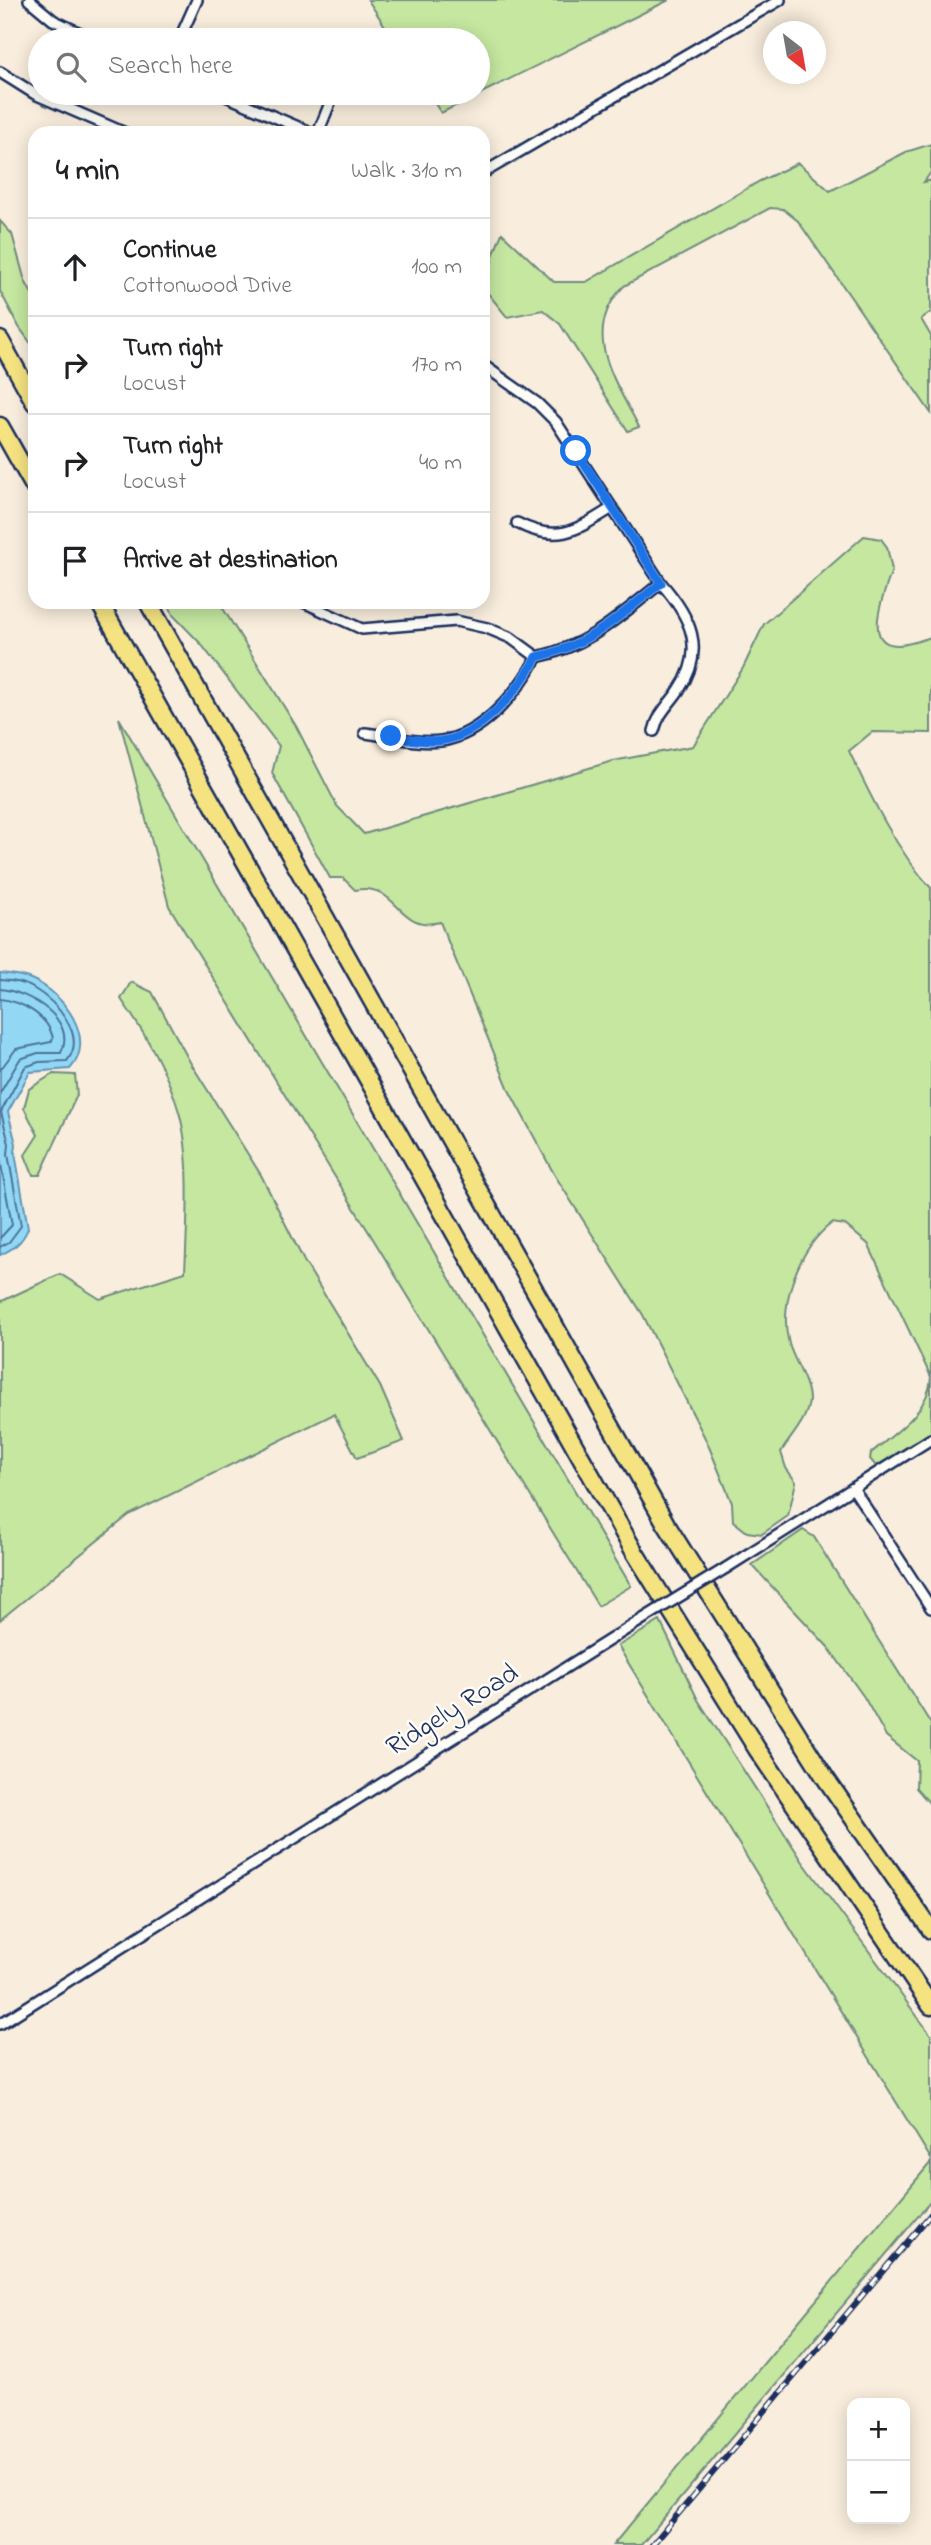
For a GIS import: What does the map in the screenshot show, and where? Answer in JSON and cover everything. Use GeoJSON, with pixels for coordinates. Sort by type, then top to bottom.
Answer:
{"type":"FeatureCollection","features":[{"type":"Feature","properties":{"kind":"highway"},"geometry":{"type":"LineString","coordinates":[[0,340],[28,390]]}},
{"type":"Feature","properties":{"kind":"highway"},"geometry":{"type":"LineString","coordinates":[[0,426],[28,476]]}},
{"type":"Feature","properties":{"kind":"highway"},"geometry":{"type":"LineString","coordinates":[[103,609],[635,1553],[757,1749],[931,2006]]}},
{"type":"Feature","properties":{"kind":"highway"},"geometry":{"type":"LineString","coordinates":[[152,609],[660,1513],[826,1779],[931,1930]]}},
{"type":"Feature","properties":{"kind":"street"},"geometry":{"type":"LineString","coordinates":[[29,0],[53,20],[70,28]]}},
{"type":"Feature","properties":{"kind":"street"},"geometry":{"type":"LineString","coordinates":[[490,169],[780,0]]}},
{"type":"Feature","properties":{"kind":"street"},"geometry":{"type":"LineString","coordinates":[[184,28],[194,1]]}},
{"type":"Feature","properties":{"kind":"street"},"geometry":{"type":"LineString","coordinates":[[0,72],[28,90]]}},
{"type":"Feature","properties":{"kind":"street"},"geometry":{"type":"LineString","coordinates":[[60,105],[109,126]]}},
{"type":"Feature","properties":{"kind":"street"},"geometry":{"type":"LineString","coordinates":[[247,105],[296,126]]}},
{"type":"Feature","properties":{"kind":"street"},"geometry":{"type":"LineString","coordinates":[[321,126],[329,105]]}},
{"type":"Feature","properties":{"kind":"street"},"geometry":{"type":"LineString","coordinates":[[490,370],[537,403],[556,422],[661,583],[682,606],[693,631],[696,647],[688,675],[662,711],[654,731]]}},
{"type":"Feature","properties":{"kind":"street"},"geometry":{"type":"LineString","coordinates":[[517,523],[531,530],[562,534],[577,529],[612,508]]}},
{"type":"Feature","properties":{"kind":"street"},"geometry":{"type":"LineString","coordinates":[[365,733],[421,740],[458,737],[479,724],[508,698],[523,682],[537,657],[567,650],[585,641],[661,583]]}},
{"type":"Feature","properties":{"kind":"street"},"geometry":{"type":"LineString","coordinates":[[318,609],[362,629],[456,621],[487,628],[510,638],[537,657]]}},
{"type":"Feature","properties":{"kind":"street","name":"Ridgely Road"},"geometry":{"type":"LineString","coordinates":[[0,2024],[931,1439]]}},
{"type":"Feature","properties":{"kind":"street"},"geometry":{"type":"LineString","coordinates":[[853,1488],[931,1608]]}},
{"type":"Feature","properties":{"kind":"green space"},"geometry":{"type":"Polygon","coordinates":[[[368,0],[669,0],[490,89],[490,28],[386,28],[368,0]]]}},
{"type":"Feature","properties":{"kind":"green space"},"geometry":{"type":"Polygon","coordinates":[[[436,105],[457,105],[441,113],[436,105]]]}},
{"type":"Feature","properties":{"kind":"green space"},"geometry":{"type":"Polygon","coordinates":[[[931,144],[931,172],[924,182],[931,180],[931,312],[921,319],[931,336],[931,413],[798,221],[783,209],[770,208],[624,286],[611,303],[604,321],[603,338],[612,374],[639,427],[628,431],[560,324],[543,310],[507,317],[490,296],[490,271],[502,233],[554,282],[586,282],[760,181],[798,163],[830,191],[906,152],[931,144]]]}},
{"type":"Feature","properties":{"kind":"green space"},"geometry":{"type":"Polygon","coordinates":[[[0,221],[12,234],[28,286],[28,339],[0,291],[0,221]]]}},
{"type":"Feature","properties":{"kind":"green space"},"geometry":{"type":"Polygon","coordinates":[[[864,536],[881,539],[887,547],[892,570],[878,615],[880,636],[887,643],[898,645],[931,637],[931,733],[872,732],[849,751],[895,840],[931,888],[931,1377],[868,1244],[845,1225],[832,1223],[820,1234],[801,1261],[789,1294],[786,1328],[789,1344],[807,1386],[809,1400],[802,1421],[781,1452],[786,1468],[796,1482],[788,1516],[762,1534],[747,1532],[733,1521],[732,1503],[707,1442],[643,1315],[554,1174],[510,1092],[440,922],[426,923],[415,920],[380,893],[369,889],[355,890],[343,878],[330,878],[272,773],[279,746],[171,609],[223,609],[296,726],[337,806],[364,834],[613,761],[693,746],[743,668],[764,624],[864,536]]]}},
{"type":"Feature","properties":{"kind":"green space"},"geometry":{"type":"Polygon","coordinates":[[[119,718],[631,1586],[598,1606],[169,906],[119,718]]]}},
{"type":"Feature","properties":{"kind":"green space"},"geometry":{"type":"Polygon","coordinates":[[[131,982],[152,992],[190,1062],[261,1175],[304,1261],[380,1386],[404,1441],[357,1458],[334,1414],[129,1515],[0,1620],[0,1302],[60,1274],[100,1299],[185,1272],[188,1192],[183,1130],[162,1067],[121,999],[131,982]]]}},
{"type":"Feature","properties":{"kind":"green space"},"geometry":{"type":"Polygon","coordinates":[[[53,1074],[75,1075],[77,1095],[40,1175],[33,1175],[25,1155],[38,1135],[24,1108],[29,1089],[53,1074]]]}},
{"type":"Feature","properties":{"kind":"green space"},"geometry":{"type":"Polygon","coordinates":[[[931,1377],[931,1433],[882,1465],[875,1465],[870,1459],[871,1453],[918,1411],[929,1389],[931,1377]]]}},
{"type":"Feature","properties":{"kind":"green space"},"geometry":{"type":"Polygon","coordinates":[[[803,1530],[814,1537],[931,1724],[931,1805],[916,1788],[917,1761],[886,1736],[864,1697],[828,1647],[752,1565],[803,1530]]]}},
{"type":"Feature","properties":{"kind":"green space"},"geometry":{"type":"Polygon","coordinates":[[[660,1621],[698,1700],[803,1862],[931,2035],[931,2159],[618,1646],[660,1621]]]}},
{"type":"Feature","properties":{"kind":"green space"},"geometry":{"type":"Polygon","coordinates":[[[931,2162],[931,2201],[641,2545],[613,2545],[931,2162]]]}},
{"type":"Feature","properties":{"kind":"water"},"geometry":{"type":"Polygon","coordinates":[[[0,973],[29,978],[55,995],[73,1018],[79,1031],[80,1044],[78,1057],[70,1069],[30,1072],[8,1112],[16,1144],[15,1153],[28,1228],[17,1244],[0,1255],[0,973]]]}},
{"type":"Feature","properties":{"kind":"railway"},"geometry":{"type":"LineString","coordinates":[[652,2545],[931,2214]]}},
{"type":"Feature","properties":{"kind":"route"},"geometry":{"type":"LineString","coordinates":[[391,736],[439,741],[458,737],[493,713],[523,682],[537,657],[567,650],[594,636],[661,583],[576,451]]}}]}
